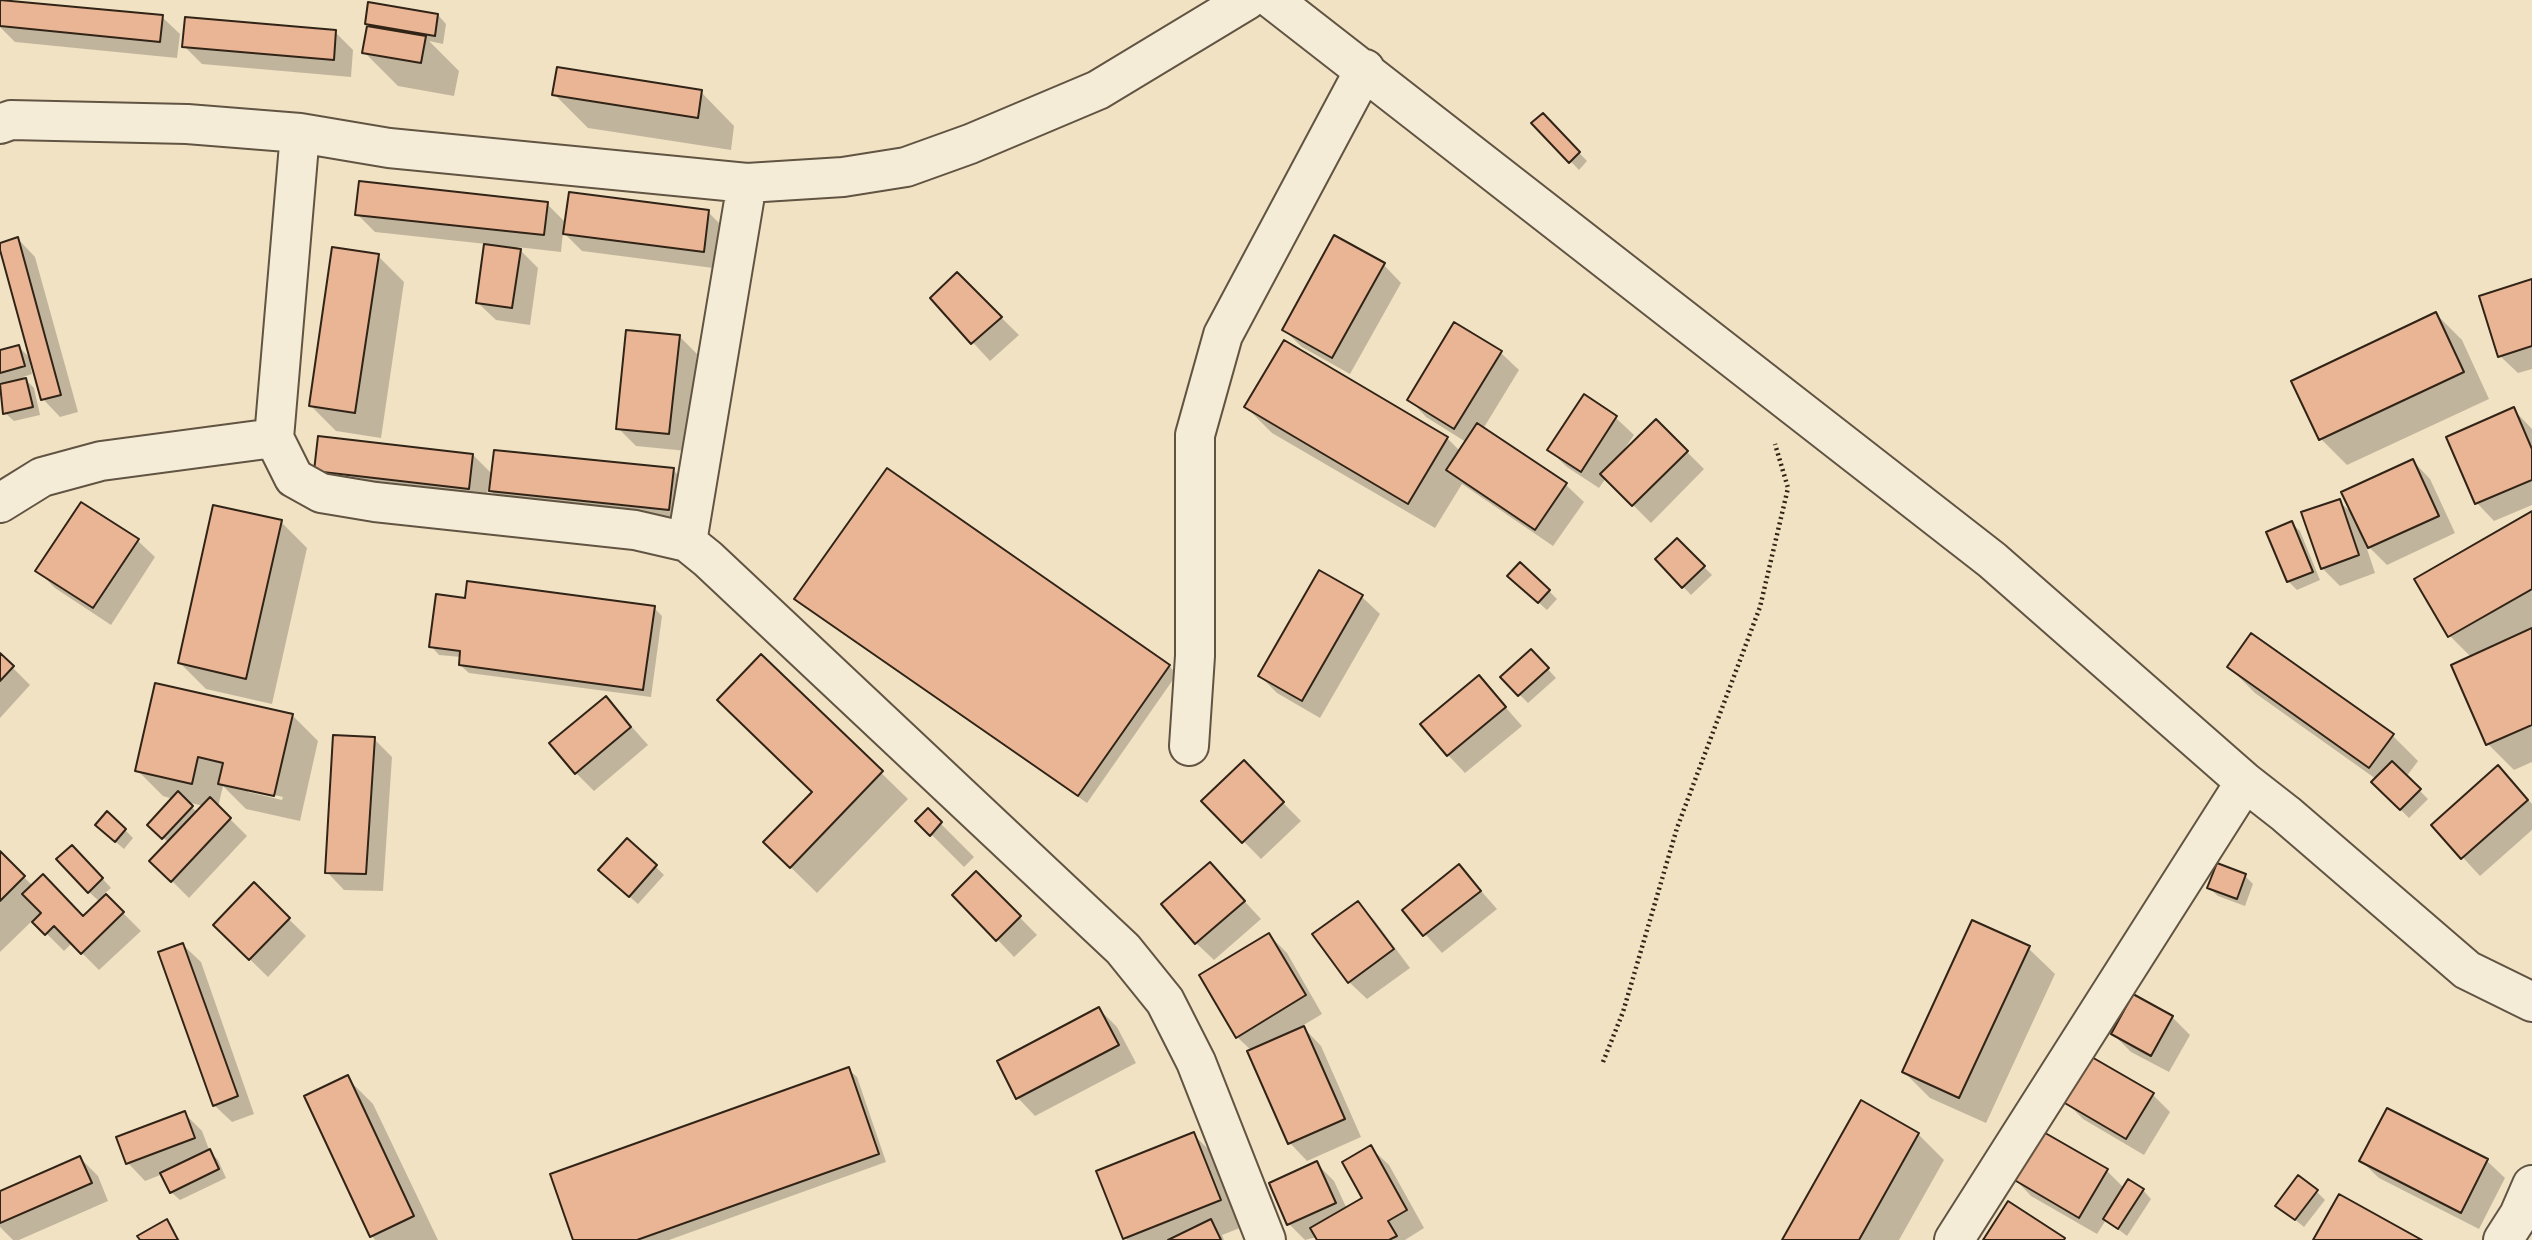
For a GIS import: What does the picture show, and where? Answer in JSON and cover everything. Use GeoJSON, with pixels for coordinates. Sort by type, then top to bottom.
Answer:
{"type":"FeatureCollection","features":[{"type":"Feature","properties":{"kind":"street"},"geometry":{"type":"LineString","coordinates":[[0,124],[11,120],[150,122],[300,133],[389,148],[747,183],[843,177],[906,167],[970,144],[1098,90],[1247,0]]}},
{"type":"Feature","properties":{"kind":"street"},"geometry":{"type":"LineString","coordinates":[[1273,0],[1992,560],[2245,782],[2296,822],[2467,970],[2532,1002]]}},
{"type":"Feature","properties":{"kind":"street"},"geometry":{"type":"LineString","coordinates":[[1189,746],[1195,656],[1195,435],[1223,335],[1365,69]]}},
{"type":"Feature","properties":{"kind":"street"},"geometry":{"type":"LineString","coordinates":[[300,133],[274,438],[294,478],[321,493],[375,502],[635,530],[687,542],[1123,949],[1165,1001],[1196,1062],[1266,1240]]}},
{"type":"Feature","properties":{"kind":"street"},"geometry":{"type":"LineString","coordinates":[[687,542],[747,183]]}},
{"type":"Feature","properties":{"kind":"street"},"geometry":{"type":"LineString","coordinates":[[0,503],[42,477],[101,461],[274,438]]}},
{"type":"Feature","properties":{"kind":"street"},"geometry":{"type":"LineString","coordinates":[[1954,1240],[2245,782]]}},
{"type":"Feature","properties":{"kind":"street"},"geometry":{"type":"LineString","coordinates":[[2503,1240],[2532,1185]]}},
{"type":"Feature","properties":{"kind":"path"},"geometry":{"type":"LineString","coordinates":[[1603,1062],[1623,1012],[1677,828],[1760,607],[1788,488],[1774,438]]}},
{"type":"Feature","properties":{"kind":"building"},"geometry":{"type":"Polygon","coordinates":[[[0,0],[163,15],[160,42],[0,26],[0,0]]]}},
{"type":"Feature","properties":{"kind":"building"},"geometry":{"type":"Polygon","coordinates":[[[368,2],[438,14],[435,36],[365,24],[368,2]]]}},
{"type":"Feature","properties":{"kind":"building"},"geometry":{"type":"Polygon","coordinates":[[[185,17],[336,30],[334,60],[182,47],[185,17]]]}},
{"type":"Feature","properties":{"kind":"building"},"geometry":{"type":"Polygon","coordinates":[[[367,26],[426,36],[421,63],[362,53],[367,26]]]}},
{"type":"Feature","properties":{"kind":"building"},"geometry":{"type":"Polygon","coordinates":[[[557,67],[702,90],[698,118],[552,95],[557,67]]]}},
{"type":"Feature","properties":{"kind":"building"},"geometry":{"type":"Polygon","coordinates":[[[1543,113],[1580,152],[1569,163],[1531,123],[1543,113]]]}},
{"type":"Feature","properties":{"kind":"building"},"geometry":{"type":"Polygon","coordinates":[[[359,181],[548,202],[544,235],[355,215],[359,181]]]}},
{"type":"Feature","properties":{"kind":"building"},"geometry":{"type":"Polygon","coordinates":[[[569,192],[709,210],[704,252],[563,234],[569,192]]]}},
{"type":"Feature","properties":{"kind":"building"},"geometry":{"type":"Polygon","coordinates":[[[1334,235],[1385,263],[1332,358],[1282,330],[1334,235]]]}},
{"type":"Feature","properties":{"kind":"building"},"geometry":{"type":"Polygon","coordinates":[[[18,237],[61,395],[41,400],[0,250],[0,243],[18,237]]]}},
{"type":"Feature","properties":{"kind":"building"},"geometry":{"type":"Polygon","coordinates":[[[484,244],[521,249],[512,308],[476,303],[484,244]]]}},
{"type":"Feature","properties":{"kind":"building"},"geometry":{"type":"Polygon","coordinates":[[[332,247],[379,254],[355,413],[309,406],[332,247]]]}},
{"type":"Feature","properties":{"kind":"building"},"geometry":{"type":"Polygon","coordinates":[[[957,272],[1002,317],[971,344],[930,298],[957,272]]]}},
{"type":"Feature","properties":{"kind":"building"},"geometry":{"type":"Polygon","coordinates":[[[2532,279],[2532,346],[2498,357],[2479,296],[2532,279]]]}},
{"type":"Feature","properties":{"kind":"building"},"geometry":{"type":"Polygon","coordinates":[[[2436,312],[2464,372],[2319,440],[2291,381],[2436,312]]]}},
{"type":"Feature","properties":{"kind":"building"},"geometry":{"type":"Polygon","coordinates":[[[1454,322],[1502,351],[1454,429],[1407,400],[1454,322]]]}},
{"type":"Feature","properties":{"kind":"building"},"geometry":{"type":"Polygon","coordinates":[[[626,330],[680,335],[669,434],[616,429],[626,330]]]}},
{"type":"Feature","properties":{"kind":"building"},"geometry":{"type":"Polygon","coordinates":[[[1284,340],[1448,437],[1408,504],[1244,407],[1284,340]]]}},
{"type":"Feature","properties":{"kind":"building"},"geometry":{"type":"Polygon","coordinates":[[[19,345],[25,366],[0,373],[0,350],[19,345]]]}},
{"type":"Feature","properties":{"kind":"building"},"geometry":{"type":"Polygon","coordinates":[[[26,378],[33,407],[3,414],[0,384],[26,378]]]}},
{"type":"Feature","properties":{"kind":"building"},"geometry":{"type":"Polygon","coordinates":[[[1584,394],[1617,416],[1581,472],[1547,450],[1584,394]]]}},
{"type":"Feature","properties":{"kind":"building"},"geometry":{"type":"Polygon","coordinates":[[[2514,407],[2532,449],[2532,480],[2475,504],[2446,437],[2514,407]]]}},
{"type":"Feature","properties":{"kind":"building"},"geometry":{"type":"Polygon","coordinates":[[[1656,419],[1688,451],[1632,506],[1600,474],[1656,419]]]}},
{"type":"Feature","properties":{"kind":"building"},"geometry":{"type":"Polygon","coordinates":[[[1477,423],[1567,483],[1535,530],[1446,470],[1477,423]]]}},
{"type":"Feature","properties":{"kind":"building"},"geometry":{"type":"Polygon","coordinates":[[[318,436],[473,454],[469,489],[314,471],[318,436]]]}},
{"type":"Feature","properties":{"kind":"building"},"geometry":{"type":"Polygon","coordinates":[[[494,450],[674,468],[669,510],[489,491],[494,450]]]}},
{"type":"Feature","properties":{"kind":"building"},"geometry":{"type":"Polygon","coordinates":[[[2413,459],[2439,516],[2368,548],[2341,492],[2413,459]]]}},
{"type":"Feature","properties":{"kind":"building"},"geometry":{"type":"Polygon","coordinates":[[[887,468],[1170,665],[1078,796],[794,599],[887,468]]]}},
{"type":"Feature","properties":{"kind":"building"},"geometry":{"type":"Polygon","coordinates":[[[2340,499],[2359,555],[2321,569],[2301,512],[2340,499]]]}},
{"type":"Feature","properties":{"kind":"building"},"geometry":{"type":"Polygon","coordinates":[[[81,502],[139,539],[93,608],[35,571],[81,502]]]}},
{"type":"Feature","properties":{"kind":"building"},"geometry":{"type":"Polygon","coordinates":[[[213,505],[282,520],[246,679],[178,663],[213,505]]]}},
{"type":"Feature","properties":{"kind":"building"},"geometry":{"type":"Polygon","coordinates":[[[2532,511],[2532,589],[2448,637],[2414,579],[2532,511]]]}},
{"type":"Feature","properties":{"kind":"building"},"geometry":{"type":"Polygon","coordinates":[[[2292,521],[2313,572],[2287,582],[2266,532],[2292,521]]]}},
{"type":"Feature","properties":{"kind":"building"},"geometry":{"type":"Polygon","coordinates":[[[1677,538],[1705,566],[1682,588],[1655,559],[1677,538]]]}},
{"type":"Feature","properties":{"kind":"building"},"geometry":{"type":"Polygon","coordinates":[[[1520,562],[1550,590],[1538,603],[1507,576],[1520,562]]]}},
{"type":"Feature","properties":{"kind":"building"},"geometry":{"type":"Polygon","coordinates":[[[1319,570],[1363,595],[1302,701],[1258,676],[1319,570]]]}},
{"type":"Feature","properties":{"kind":"building"},"geometry":{"type":"Polygon","coordinates":[[[467,581],[655,606],[643,690],[459,665],[460,651],[429,647],[436,594],[465,598],[467,581]]]}},
{"type":"Feature","properties":{"kind":"building"},"geometry":{"type":"Polygon","coordinates":[[[2532,628],[2532,725],[2486,745],[2451,665],[2532,628]]]}},
{"type":"Feature","properties":{"kind":"building"},"geometry":{"type":"Polygon","coordinates":[[[2251,633],[2394,734],[2369,768],[2227,667],[2251,633]]]}},
{"type":"Feature","properties":{"kind":"building"},"geometry":{"type":"Polygon","coordinates":[[[1531,649],[1549,668],[1518,696],[1500,677],[1531,649]]]}},
{"type":"Feature","properties":{"kind":"building"},"geometry":{"type":"Polygon","coordinates":[[[0,653],[14,666],[0,681],[0,653]]]}},
{"type":"Feature","properties":{"kind":"building"},"geometry":{"type":"Polygon","coordinates":[[[761,654],[883,771],[790,868],[763,842],[812,792],[717,700],[761,654]]]}},
{"type":"Feature","properties":{"kind":"building"},"geometry":{"type":"Polygon","coordinates":[[[1479,675],[1506,707],[1447,756],[1420,724],[1479,675]]]}},
{"type":"Feature","properties":{"kind":"building"},"geometry":{"type":"Polygon","coordinates":[[[155,683],[293,714],[274,796],[218,784],[223,763],[198,757],[192,784],[135,771],[155,683]]]}},
{"type":"Feature","properties":{"kind":"building"},"geometry":{"type":"Polygon","coordinates":[[[606,696],[631,727],[575,774],[549,743],[606,696]]]}},
{"type":"Feature","properties":{"kind":"building"},"geometry":{"type":"Polygon","coordinates":[[[333,735],[375,737],[366,874],[325,873],[333,735]]]}},
{"type":"Feature","properties":{"kind":"building"},"geometry":{"type":"Polygon","coordinates":[[[1244,760],[1284,802],[1242,843],[1201,801],[1244,760]]]}},
{"type":"Feature","properties":{"kind":"building"},"geometry":{"type":"Polygon","coordinates":[[[2392,761],[2421,789],[2400,810],[2371,782],[2392,761]]]}},
{"type":"Feature","properties":{"kind":"building"},"geometry":{"type":"Polygon","coordinates":[[[2498,765],[2528,800],[2461,859],[2431,825],[2498,765]]]}},
{"type":"Feature","properties":{"kind":"building"},"geometry":{"type":"Polygon","coordinates":[[[178,791],[193,806],[162,839],[147,825],[178,791]]]}},
{"type":"Feature","properties":{"kind":"building"},"geometry":{"type":"Polygon","coordinates":[[[210,797],[231,818],[171,882],[149,861],[210,797]]]}},
{"type":"Feature","properties":{"kind":"building"},"geometry":{"type":"Polygon","coordinates":[[[928,808],[942,822],[930,836],[915,821],[928,808]]]}},
{"type":"Feature","properties":{"kind":"building"},"geometry":{"type":"Polygon","coordinates":[[[107,811],[126,829],[115,842],[95,825],[107,811]]]}},
{"type":"Feature","properties":{"kind":"building"},"geometry":{"type":"Polygon","coordinates":[[[627,838],[657,865],[629,897],[598,870],[627,838]]]}},
{"type":"Feature","properties":{"kind":"building"},"geometry":{"type":"Polygon","coordinates":[[[72,845],[103,878],[88,893],[56,859],[72,845]]]}},
{"type":"Feature","properties":{"kind":"building"},"geometry":{"type":"Polygon","coordinates":[[[0,851],[25,876],[0,901],[0,851]]]}},
{"type":"Feature","properties":{"kind":"building"},"geometry":{"type":"Polygon","coordinates":[[[1210,862],[1245,901],[1195,944],[1161,904],[1210,862]]]}},
{"type":"Feature","properties":{"kind":"building"},"geometry":{"type":"Polygon","coordinates":[[[2217,863],[2246,874],[2237,899],[2207,888],[2217,863]]]}},
{"type":"Feature","properties":{"kind":"building"},"geometry":{"type":"Polygon","coordinates":[[[1459,864],[1481,891],[1423,936],[1402,910],[1459,864]]]}},
{"type":"Feature","properties":{"kind":"building"},"geometry":{"type":"Polygon","coordinates":[[[976,871],[1021,916],[996,941],[952,895],[976,871]]]}},
{"type":"Feature","properties":{"kind":"building"},"geometry":{"type":"Polygon","coordinates":[[[43,874],[83,916],[106,894],[124,912],[81,954],[54,926],[45,935],[32,922],[41,913],[22,894],[43,874]]]}},
{"type":"Feature","properties":{"kind":"building"},"geometry":{"type":"Polygon","coordinates":[[[254,882],[290,918],[249,960],[213,925],[254,882]]]}},
{"type":"Feature","properties":{"kind":"building"},"geometry":{"type":"Polygon","coordinates":[[[1358,901],[1394,949],[1348,983],[1312,934],[1358,901]]]}},
{"type":"Feature","properties":{"kind":"building"},"geometry":{"type":"Polygon","coordinates":[[[1972,920],[2030,946],[1959,1098],[1902,1072],[1972,920]]]}},
{"type":"Feature","properties":{"kind":"building"},"geometry":{"type":"Polygon","coordinates":[[[1269,933],[1306,995],[1236,1038],[1199,975],[1269,933]]]}},
{"type":"Feature","properties":{"kind":"building"},"geometry":{"type":"Polygon","coordinates":[[[183,943],[238,1096],[213,1106],[158,952],[183,943]]]}},
{"type":"Feature","properties":{"kind":"building"},"geometry":{"type":"Polygon","coordinates":[[[2133,994],[2173,1016],[2151,1056],[2111,1034],[2133,994]]]}},
{"type":"Feature","properties":{"kind":"building"},"geometry":{"type":"Polygon","coordinates":[[[1099,1007],[1119,1045],[1016,1099],[997,1061],[1099,1007]]]}},
{"type":"Feature","properties":{"kind":"building"},"geometry":{"type":"Polygon","coordinates":[[[1304,1026],[1345,1119],[1288,1144],[1247,1051],[1304,1026]]]}},
{"type":"Feature","properties":{"kind":"building"},"geometry":{"type":"Polygon","coordinates":[[[2090,1056],[2154,1093],[2126,1139],[2063,1102],[2090,1056]]]}},
{"type":"Feature","properties":{"kind":"building"},"geometry":{"type":"Polygon","coordinates":[[[849,1067],[879,1154],[637,1240],[573,1240],[550,1174],[849,1067]]]}},
{"type":"Feature","properties":{"kind":"building"},"geometry":{"type":"Polygon","coordinates":[[[348,1075],[414,1216],[370,1237],[304,1096],[348,1075]]]}},
{"type":"Feature","properties":{"kind":"building"},"geometry":{"type":"Polygon","coordinates":[[[1861,1100],[1919,1133],[1859,1240],[1782,1240],[1861,1100]]]}},
{"type":"Feature","properties":{"kind":"building"},"geometry":{"type":"Polygon","coordinates":[[[2387,1108],[2488,1159],[2461,1213],[2359,1161],[2387,1108]]]}},
{"type":"Feature","properties":{"kind":"building"},"geometry":{"type":"Polygon","coordinates":[[[185,1111],[195,1138],[126,1164],[116,1137],[185,1111]]]}},
{"type":"Feature","properties":{"kind":"building"},"geometry":{"type":"Polygon","coordinates":[[[2040,1130],[2108,1169],[2079,1218],[2011,1178],[2040,1130]]]}},
{"type":"Feature","properties":{"kind":"building"},"geometry":{"type":"Polygon","coordinates":[[[1194,1132],[1221,1200],[1123,1239],[1096,1171],[1194,1132]]]}},
{"type":"Feature","properties":{"kind":"building"},"geometry":{"type":"Polygon","coordinates":[[[1371,1145],[1407,1210],[1388,1221],[1397,1236],[1389,1240],[1317,1240],[1310,1228],[1362,1198],[1342,1162],[1371,1145]]]}},
{"type":"Feature","properties":{"kind":"building"},"geometry":{"type":"Polygon","coordinates":[[[210,1149],[219,1169],[170,1193],[160,1173],[210,1149]]]}},
{"type":"Feature","properties":{"kind":"building"},"geometry":{"type":"Polygon","coordinates":[[[80,1156],[92,1183],[0,1223],[0,1191],[80,1156]]]}},
{"type":"Feature","properties":{"kind":"building"},"geometry":{"type":"Polygon","coordinates":[[[1317,1161],[1336,1203],[1287,1225],[1269,1183],[1317,1161]]]}},
{"type":"Feature","properties":{"kind":"building"},"geometry":{"type":"Polygon","coordinates":[[[2298,1175],[2318,1190],[2295,1220],[2275,1206],[2298,1175]]]}},
{"type":"Feature","properties":{"kind":"building"},"geometry":{"type":"Polygon","coordinates":[[[2128,1179],[2144,1189],[2118,1229],[2103,1219],[2128,1179]]]}},
{"type":"Feature","properties":{"kind":"building"},"geometry":{"type":"Polygon","coordinates":[[[2339,1194],[2422,1240],[2313,1240],[2339,1194]]]}},
{"type":"Feature","properties":{"kind":"building"},"geometry":{"type":"Polygon","coordinates":[[[2008,1201],[2065,1238],[2064,1240],[1983,1240],[2008,1201]]]}},
{"type":"Feature","properties":{"kind":"building"},"geometry":{"type":"Polygon","coordinates":[[[167,1219],[178,1240],[140,1240],[137,1236],[167,1219]]]}},
{"type":"Feature","properties":{"kind":"building"},"geometry":{"type":"Polygon","coordinates":[[[1211,1219],[1221,1240],[1168,1240],[1211,1219]]]}}]}
